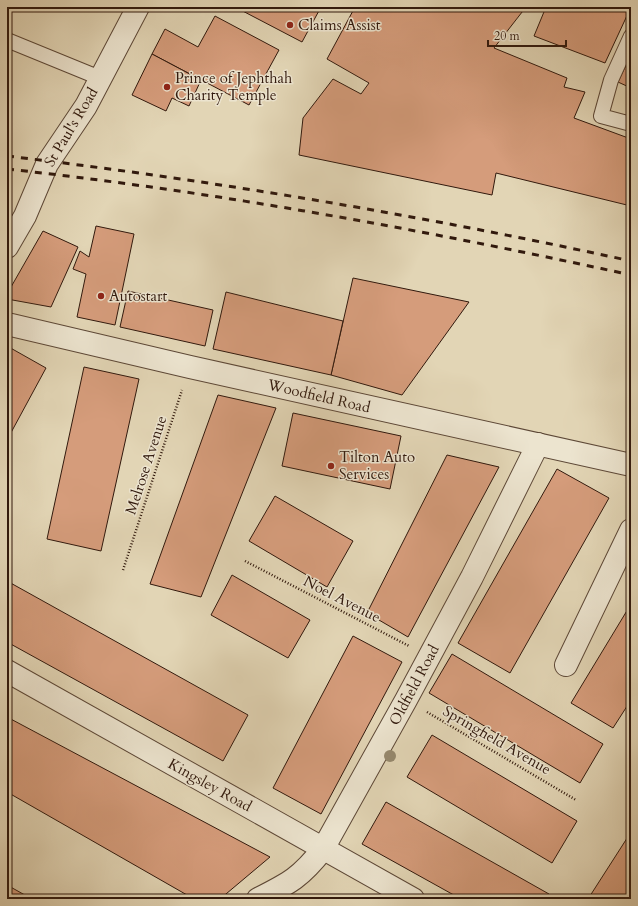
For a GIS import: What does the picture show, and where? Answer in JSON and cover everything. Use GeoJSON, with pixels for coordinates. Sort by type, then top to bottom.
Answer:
{"type":"FeatureCollection","features":[{"type":"Feature","properties":{"kind":"street","name":"St Paul's Road"},"geometry":{"type":"LineString","coordinates":[[7,248],[25,216],[47,164],[86,106],[138,7]]}},
{"type":"Feature","properties":{"kind":"street","name":"Woodfield Road"},"geometry":{"type":"LineString","coordinates":[[7,324],[190,367],[631,465]]}},
{"type":"Feature","properties":{"kind":"street","name":"Oldfield Road"},"geometry":{"type":"LineString","coordinates":[[258,899],[287,885],[308,868],[323,849],[406,700],[472,576],[538,444]]}},
{"type":"Feature","properties":{"kind":"street"},"geometry":{"type":"LineString","coordinates":[[566,665],[631,530]]}},
{"type":"Feature","properties":{"kind":"street","name":"Kingsley Road"},"geometry":{"type":"LineString","coordinates":[[7,671],[413,899]]}},
{"type":"Feature","properties":{"kind":"lane"},"geometry":{"type":"LineString","coordinates":[[631,36],[611,80],[601,116],[631,124]]}},
{"type":"Feature","properties":{"kind":"lane"},"geometry":{"type":"LineString","coordinates":[[7,40],[100,78]]}},
{"type":"Feature","properties":{"kind":"path","name":"Melrose Avenue"},"geometry":{"type":"LineString","coordinates":[[122,570],[190,367]]}},
{"type":"Feature","properties":{"kind":"path","name":"Noel Avenue"},"geometry":{"type":"LineString","coordinates":[[245,561],[429,656]]}},
{"type":"Feature","properties":{"kind":"path","name":"Springfield Avenue"},"geometry":{"type":"LineString","coordinates":[[406,700],[576,800]]}},
{"type":"Feature","properties":{"kind":"building","name":"Claims Assist"},"geometry":{"type":"Polygon","coordinates":[[[235,7],[321,7],[302,42],[235,7]]]}},
{"type":"Feature","properties":{"kind":"building"},"geometry":{"type":"Polygon","coordinates":[[[355,7],[526,7],[494,48],[567,78],[564,87],[585,92],[574,118],[631,139],[631,206],[496,173],[492,195],[299,155],[303,118],[333,79],[361,94],[369,83],[327,59],[355,7]]]}},
{"type":"Feature","properties":{"kind":"building"},"geometry":{"type":"Polygon","coordinates":[[[546,7],[631,7],[605,63],[534,36],[546,7]]]}},
{"type":"Feature","properties":{"kind":"building"},"geometry":{"type":"Polygon","coordinates":[[[215,16],[279,50],[249,105],[152,54],[165,29],[198,47],[215,16]]]}},
{"type":"Feature","properties":{"kind":"building","name":"Prince of Jephthah Charity Temple"},"geometry":{"type":"Polygon","coordinates":[[[152,54],[201,80],[189,106],[172,98],[166,111],[132,95],[152,54]]]}},
{"type":"Feature","properties":{"kind":"building"},"geometry":{"type":"Polygon","coordinates":[[[631,55],[631,88],[618,82],[631,55]]]}},
{"type":"Feature","properties":{"kind":"building","name":"Autostart"},"geometry":{"type":"Polygon","coordinates":[[[96,226],[134,234],[115,325],[77,317],[86,274],[73,269],[80,251],[89,257],[96,226]]]}},
{"type":"Feature","properties":{"kind":"building"},"geometry":{"type":"Polygon","coordinates":[[[43,231],[78,247],[51,307],[7,299],[7,294],[43,231]]]}},
{"type":"Feature","properties":{"kind":"building"},"geometry":{"type":"Polygon","coordinates":[[[353,278],[469,302],[402,395],[331,375],[353,278]]]}},
{"type":"Feature","properties":{"kind":"building"},"geometry":{"type":"Polygon","coordinates":[[[128,291],[213,310],[205,346],[120,327],[128,291]]]}},
{"type":"Feature","properties":{"kind":"building"},"geometry":{"type":"Polygon","coordinates":[[[226,292],[343,321],[331,375],[213,349],[226,292]]]}},
{"type":"Feature","properties":{"kind":"building"},"geometry":{"type":"Polygon","coordinates":[[[7,346],[46,368],[7,440],[7,346]]]}},
{"type":"Feature","properties":{"kind":"building"},"geometry":{"type":"Polygon","coordinates":[[[84,367],[139,379],[101,551],[47,539],[84,367]]]}},
{"type":"Feature","properties":{"kind":"building"},"geometry":{"type":"Polygon","coordinates":[[[218,395],[276,408],[201,597],[150,584],[218,395]]]}},
{"type":"Feature","properties":{"kind":"building"},"geometry":{"type":"Polygon","coordinates":[[[293,413],[401,436],[390,489],[282,466],[293,413]]]}},
{"type":"Feature","properties":{"kind":"building"},"geometry":{"type":"Polygon","coordinates":[[[447,455],[499,467],[408,637],[367,613],[447,455]]]}},
{"type":"Feature","properties":{"kind":"building"},"geometry":{"type":"Polygon","coordinates":[[[557,469],[609,498],[510,673],[458,643],[557,469]]]}},
{"type":"Feature","properties":{"kind":"building"},"geometry":{"type":"Polygon","coordinates":[[[275,496],[353,541],[327,587],[249,541],[275,496]]]}},
{"type":"Feature","properties":{"kind":"building"},"geometry":{"type":"Polygon","coordinates":[[[232,575],[310,620],[288,658],[211,615],[232,575]]]}},
{"type":"Feature","properties":{"kind":"building"},"geometry":{"type":"Polygon","coordinates":[[[7,581],[248,715],[223,761],[7,642],[7,581]]]}},
{"type":"Feature","properties":{"kind":"building"},"geometry":{"type":"Polygon","coordinates":[[[631,604],[631,700],[613,728],[571,703],[631,604]]]}},
{"type":"Feature","properties":{"kind":"building"},"geometry":{"type":"Polygon","coordinates":[[[353,636],[402,662],[321,814],[273,788],[353,636]]]}},
{"type":"Feature","properties":{"kind":"building"},"geometry":{"type":"Polygon","coordinates":[[[452,654],[603,744],[580,783],[429,693],[452,654]]]}},
{"type":"Feature","properties":{"kind":"building"},"geometry":{"type":"Polygon","coordinates":[[[7,717],[270,857],[220,899],[194,899],[7,792],[7,717]]]}},
{"type":"Feature","properties":{"kind":"building"},"geometry":{"type":"Polygon","coordinates":[[[432,735],[577,821],[552,863],[407,777],[432,735]]]}},
{"type":"Feature","properties":{"kind":"building"},"geometry":{"type":"Polygon","coordinates":[[[386,802],[549,894],[546,899],[461,899],[362,844],[386,802]]]}},
{"type":"Feature","properties":{"kind":"building"},"geometry":{"type":"Polygon","coordinates":[[[631,832],[631,899],[588,899],[631,832]]]}},
{"type":"Feature","properties":{"kind":"building"},"geometry":{"type":"Polygon","coordinates":[[[7,885],[32,899],[7,899],[7,885]]]}},
{"type":"Feature","properties":{"kind":"railway"},"geometry":{"type":"LineString","coordinates":[[7,156],[242,188],[320,201],[476,229],[631,261]]}},
{"type":"Feature","properties":{"kind":"railway"},"geometry":{"type":"LineString","coordinates":[[7,169],[164,189],[320,214],[554,258],[631,275]]}},
{"type":"Feature","properties":{"kind":"place","name":"Claims Assist"},"geometry":{"type":"Point","coordinates":[290,25]}},
{"type":"Feature","properties":{"kind":"place","name":"Prince of Jephthah Charity Temple"},"geometry":{"type":"Point","coordinates":[167,87]}},
{"type":"Feature","properties":{"kind":"place","name":"Autostart"},"geometry":{"type":"Point","coordinates":[101,296]}},
{"type":"Feature","properties":{"kind":"place","name":"Tilton Auto Services"},"geometry":{"type":"Point","coordinates":[331,466]}}]}
